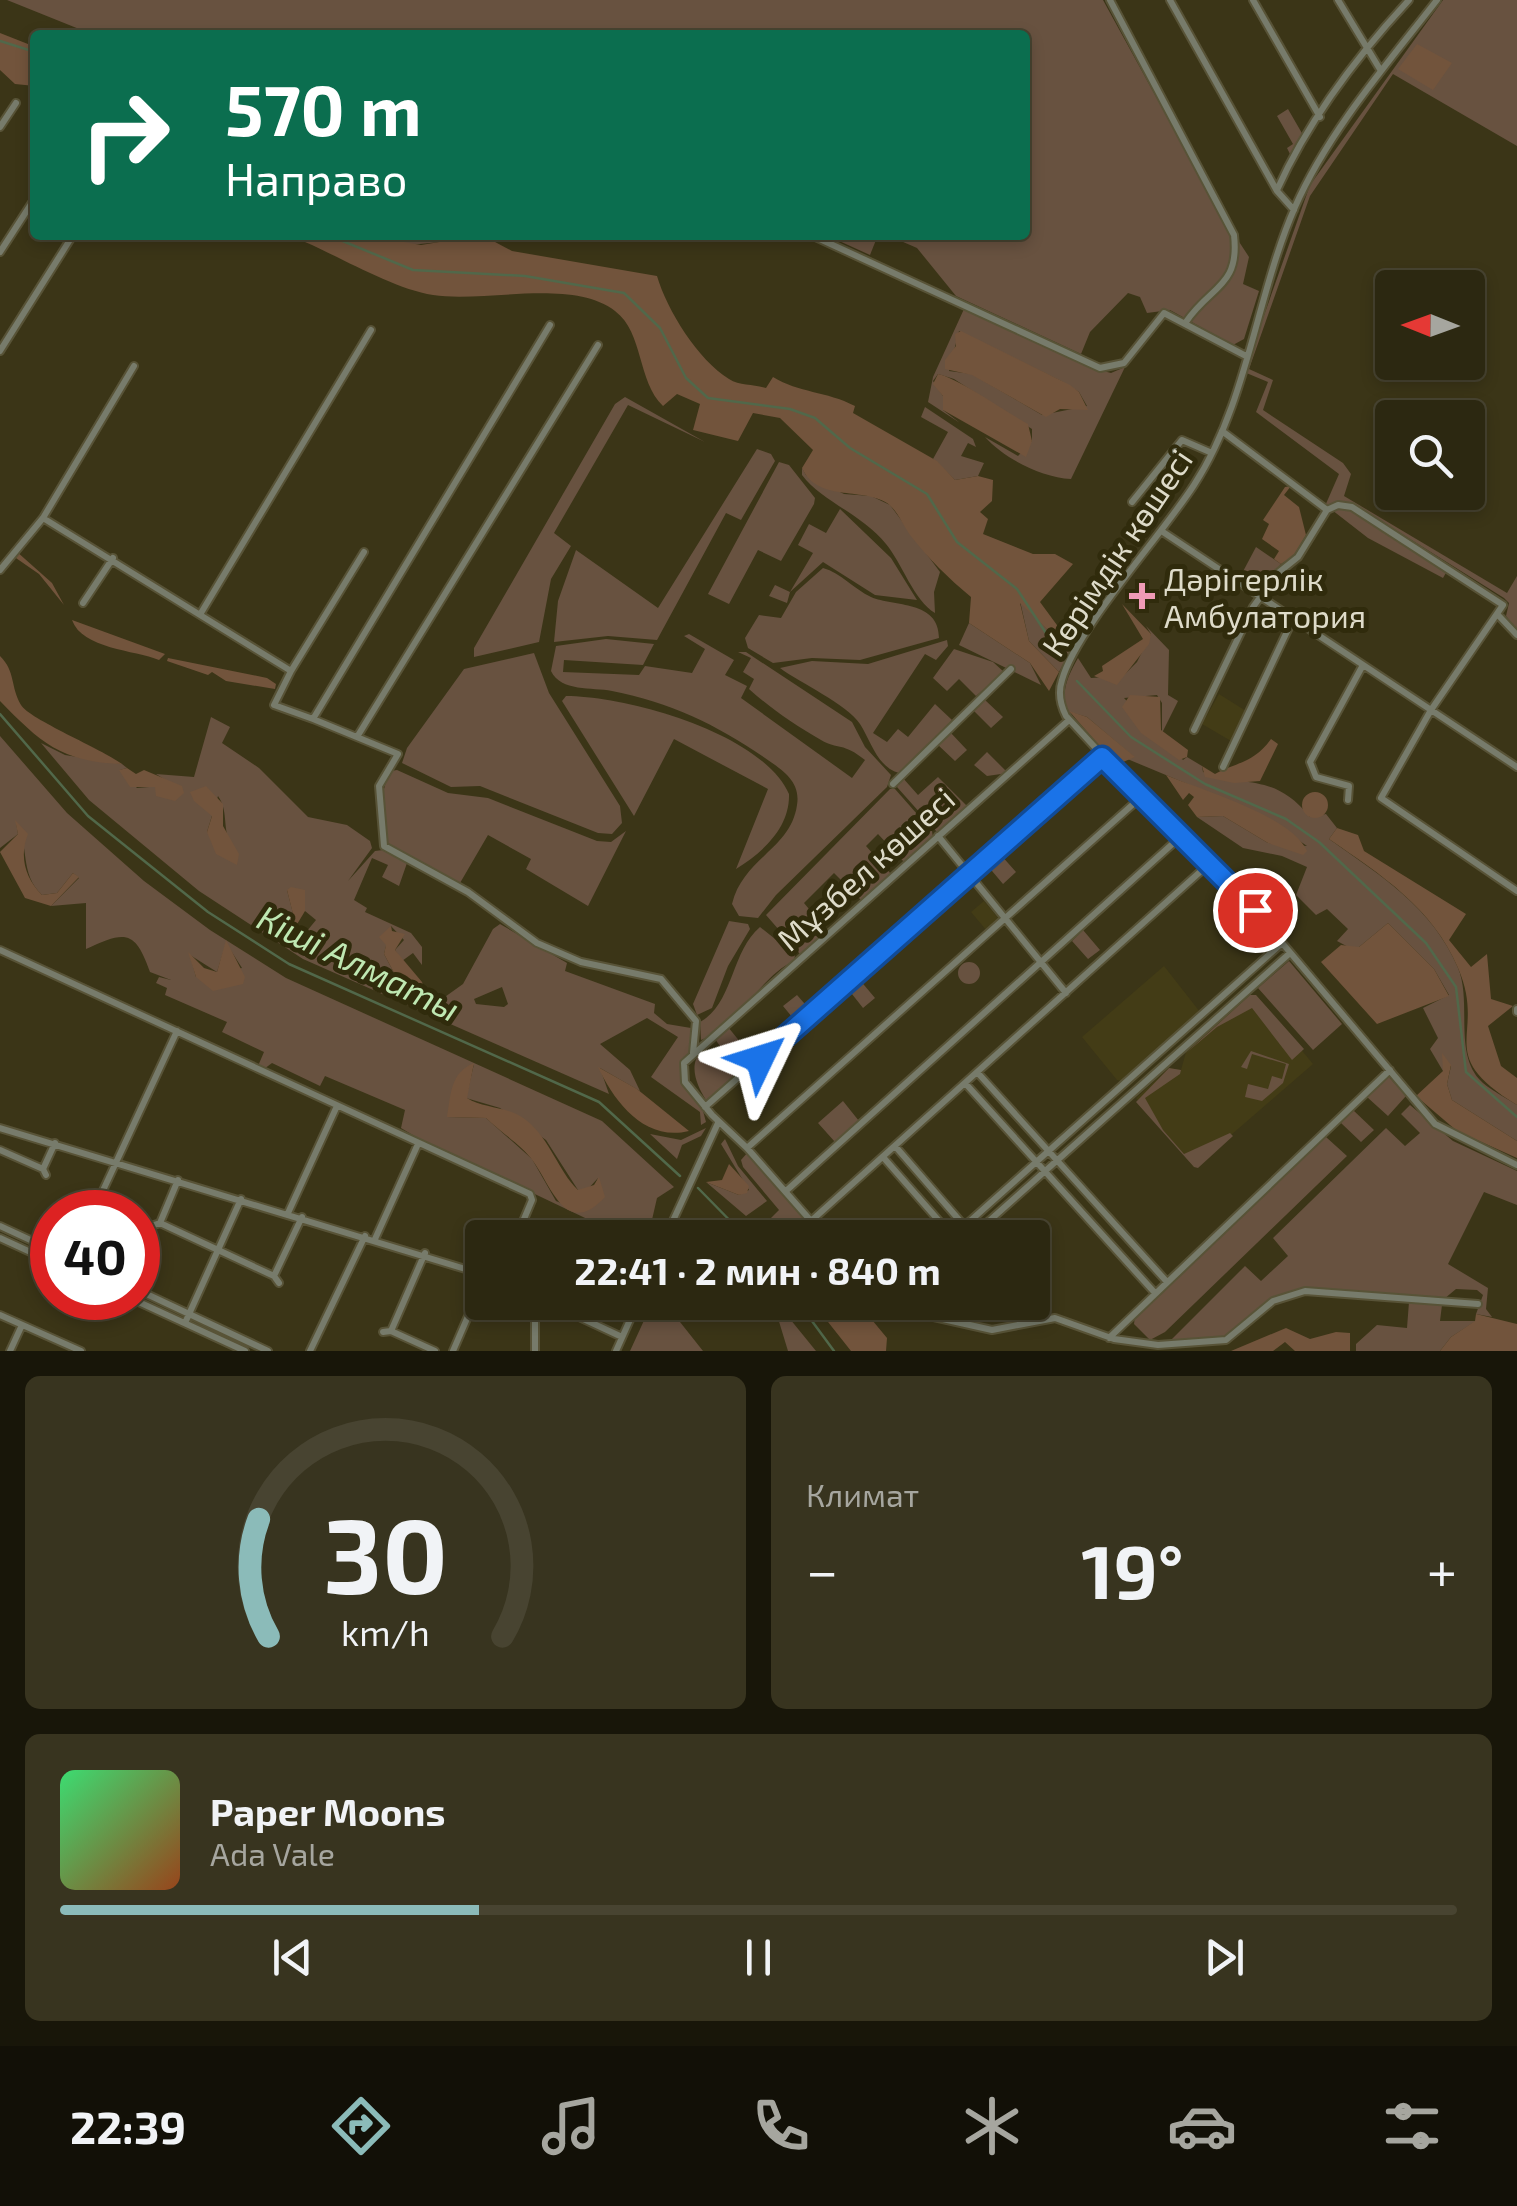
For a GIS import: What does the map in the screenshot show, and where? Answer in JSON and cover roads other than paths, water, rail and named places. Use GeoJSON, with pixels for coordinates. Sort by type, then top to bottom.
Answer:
{"type":"FeatureCollection","features":[{"type":"Feature","properties":{"kind":"street"},"geometry":{"type":"LineString","coordinates":[[1110,0],[1234,235],[1236,257],[1228,278],[1186,322]]}},
{"type":"Feature","properties":{"kind":"street"},"geometry":{"type":"LineString","coordinates":[[1170,0],[1277,191],[1294,210]]}},
{"type":"Feature","properties":{"kind":"street"},"geometry":{"type":"LineString","coordinates":[[1253,0],[1320,117]]}},
{"type":"Feature","properties":{"kind":"street"},"geometry":{"type":"LineString","coordinates":[[1338,0],[1381,72]]}},
{"type":"Feature","properties":{"kind":"street"},"geometry":{"type":"LineString","coordinates":[[1277,191],[1296,150],[1366,50],[1409,0]]}},
{"type":"Feature","properties":{"kind":"street","name":"Көрімдік көшесі"},"geometry":{"type":"LineString","coordinates":[[1068,718],[1060,691],[1065,671],[1082,640],[1163,532],[1222,431],[1294,210],[1316,167],[1436,0]]}},
{"type":"Feature","properties":{"kind":"street"},"geometry":{"type":"LineString","coordinates":[[0,127],[16,103]]}},
{"type":"Feature","properties":{"kind":"street"},"geometry":{"type":"LineString","coordinates":[[0,252],[30,206]]}},
{"type":"Feature","properties":{"kind":"street"},"geometry":{"type":"LineString","coordinates":[[0,351],[70,240]]}},
{"type":"Feature","properties":{"kind":"street"},"geometry":{"type":"LineString","coordinates":[[823,240],[1100,368],[1124,362],[1161,314],[1186,322],[1246,356]]}},
{"type":"Feature","properties":{"kind":"street"},"geometry":{"type":"LineString","coordinates":[[313,719],[550,324]]}},
{"type":"Feature","properties":{"kind":"street"},"geometry":{"type":"LineString","coordinates":[[201,613],[371,330]]}},
{"type":"Feature","properties":{"kind":"street"},"geometry":{"type":"LineString","coordinates":[[357,736],[598,345]]}},
{"type":"Feature","properties":{"kind":"street"},"geometry":{"type":"LineString","coordinates":[[0,570],[43,518],[134,366]]}},
{"type":"Feature","properties":{"kind":"street"},"geometry":{"type":"LineString","coordinates":[[1222,431],[1327,510]]}},
{"type":"Feature","properties":{"kind":"street"},"geometry":{"type":"LineString","coordinates":[[1132,502],[1182,440],[1212,453]]}},
{"type":"Feature","properties":{"kind":"street"},"geometry":{"type":"LineString","coordinates":[[1194,730],[1260,598],[1278,573],[1298,557],[1327,510],[1338,505],[1352,507],[1502,605],[1499,616],[1432,710],[1381,798],[1517,892]]}},
{"type":"Feature","properties":{"kind":"street"},"geometry":{"type":"LineString","coordinates":[[43,518],[291,671]]}},
{"type":"Feature","properties":{"kind":"street"},"geometry":{"type":"LineString","coordinates":[[1163,532],[1517,766]]}},
{"type":"Feature","properties":{"kind":"street"},"geometry":{"type":"LineString","coordinates":[[364,552],[274,705],[398,754],[379,786],[381,841],[388,850],[466,891],[500,920],[553,950],[581,962],[661,979],[695,1018],[698,1032],[683,1073],[718,1122],[748,1148],[811,1220]]}},
{"type":"Feature","properties":{"kind":"street"},"geometry":{"type":"LineString","coordinates":[[83,603],[113,558]]}},
{"type":"Feature","properties":{"kind":"street"},"geometry":{"type":"LineString","coordinates":[[1499,616],[1517,635]]}},
{"type":"Feature","properties":{"kind":"street"},"geometry":{"type":"LineString","coordinates":[[1223,767],[1293,618]]}},
{"type":"Feature","properties":{"kind":"street"},"geometry":{"type":"LineString","coordinates":[[1348,800],[1349,786],[1316,777],[1311,758],[1363,664]]}},
{"type":"Feature","properties":{"kind":"street"},"geometry":{"type":"LineString","coordinates":[[893,784],[1011,669]]}},
{"type":"Feature","properties":{"kind":"street"},"geometry":{"type":"LineString","coordinates":[[1056,704],[1140,798],[1210,863],[1434,1124],[1517,1165]]}},
{"type":"Feature","properties":{"kind":"street","name":"Мұзбел көшесі"},"geometry":{"type":"LineString","coordinates":[[693,1052],[1068,718]]}},
{"type":"Feature","properties":{"kind":"street"},"geometry":{"type":"LineString","coordinates":[[705,1106],[1102,757]]}},
{"type":"Feature","properties":{"kind":"street"},"geometry":{"type":"LineString","coordinates":[[748,1148],[1140,798]]}},
{"type":"Feature","properties":{"kind":"street"},"geometry":{"type":"LineString","coordinates":[[938,836],[1066,992]]}},
{"type":"Feature","properties":{"kind":"street"},"geometry":{"type":"LineString","coordinates":[[786,1191],[1180,838]]}},
{"type":"Feature","properties":{"kind":"street"},"geometry":{"type":"LineString","coordinates":[[813,1220],[1210,863]]}},
{"type":"Feature","properties":{"kind":"street"},"geometry":{"type":"LineString","coordinates":[[970,1220],[1282,943]]}},
{"type":"Feature","properties":{"kind":"street"},"geometry":{"type":"LineString","coordinates":[[0,950],[532,1196],[523,1220]]}},
{"type":"Feature","properties":{"kind":"street"},"geometry":{"type":"LineString","coordinates":[[992,1220],[1290,953]]}},
{"type":"Feature","properties":{"kind":"street"},"geometry":{"type":"LineString","coordinates":[[103,1190],[177,1031]]}},
{"type":"Feature","properties":{"kind":"street"},"geometry":{"type":"LineString","coordinates":[[1108,1338],[1390,1070]]}},
{"type":"Feature","properties":{"kind":"street"},"geometry":{"type":"LineString","coordinates":[[978,1072],[1167,1282]]}},
{"type":"Feature","properties":{"kind":"street"},"geometry":{"type":"LineString","coordinates":[[965,1083],[1155,1294]]}},
{"type":"Feature","properties":{"kind":"street"},"geometry":{"type":"LineString","coordinates":[[288,1213],[337,1106]]}},
{"type":"Feature","properties":{"kind":"street"},"geometry":{"type":"LineString","coordinates":[[672,1220],[718,1122]]}},
{"type":"Feature","properties":{"kind":"street"},"geometry":{"type":"LineString","coordinates":[[0,1128],[465,1268]]}},
{"type":"Feature","properties":{"kind":"street"},"geometry":{"type":"LineString","coordinates":[[0,1150],[44,1172],[55,1143]]}},
{"type":"Feature","properties":{"kind":"street"},"geometry":{"type":"LineString","coordinates":[[375,1239],[418,1144]]}},
{"type":"Feature","properties":{"kind":"street"},"geometry":{"type":"LineString","coordinates":[[894,1146],[960,1220]]}},
{"type":"Feature","properties":{"kind":"street"},"geometry":{"type":"LineString","coordinates":[[883,1157],[937,1220]]}},
{"type":"Feature","properties":{"kind":"street"},"geometry":{"type":"LineString","coordinates":[[178,1180],[157,1224],[277,1279],[302,1217]]}},
{"type":"Feature","properties":{"kind":"street"},"geometry":{"type":"LineString","coordinates":[[185,1323],[241,1199]]}},
{"type":"Feature","properties":{"kind":"street"},"geometry":{"type":"LineString","coordinates":[[0,1226],[30,1240]]}},
{"type":"Feature","properties":{"kind":"street"},"geometry":{"type":"LineString","coordinates":[[310,1351],[364,1236]]}},
{"type":"Feature","properties":{"kind":"street"},"geometry":{"type":"LineString","coordinates":[[0,1238],[30,1252]]}},
{"type":"Feature","properties":{"kind":"street"},"geometry":{"type":"LineString","coordinates":[[425,1254],[387,1331],[436,1351]]}},
{"type":"Feature","properties":{"kind":"street"},"geometry":{"type":"LineString","coordinates":[[1050,1318],[1066,1320],[1108,1338],[1148,1345],[1221,1341],[1273,1301],[1305,1291],[1478,1304]]}},
{"type":"Feature","properties":{"kind":"street"},"geometry":{"type":"LineString","coordinates":[[160,1300],[268,1351]]}},
{"type":"Feature","properties":{"kind":"street"},"geometry":{"type":"LineString","coordinates":[[160,1312],[245,1351]]}},
{"type":"Feature","properties":{"kind":"street"},"geometry":{"type":"LineString","coordinates":[[0,1315],[81,1351]]}},
{"type":"Feature","properties":{"kind":"street"},"geometry":{"type":"LineString","coordinates":[[452,1351],[466,1320]]}},
{"type":"Feature","properties":{"kind":"street"},"geometry":{"type":"LineString","coordinates":[[535,1351],[536,1320]]}},
{"type":"Feature","properties":{"kind":"street"},"geometry":{"type":"LineString","coordinates":[[584,1320],[622,1338]]}},
{"type":"Feature","properties":{"kind":"street"},"geometry":{"type":"LineString","coordinates":[[616,1351],[630,1320]]}},
{"type":"Feature","properties":{"kind":"street"},"geometry":{"type":"LineString","coordinates":[[947,1320],[992,1330],[1039,1320]]}},
{"type":"Feature","properties":{"kind":"street"},"geometry":{"type":"LineString","coordinates":[[10,1351],[22,1325]]}},
{"type":"Feature","properties":{"kind":"waterway"},"geometry":{"type":"LineString","coordinates":[[0,41],[30,50]]}},
{"type":"Feature","properties":{"kind":"waterway"},"geometry":{"type":"LineString","coordinates":[[340,240],[413,270],[525,276],[624,293],[660,328],[686,378],[708,398],[790,409],[815,418],[850,448],[927,494],[957,542],[1017,589],[1059,653]]}},
{"type":"Feature","properties":{"kind":"waterway"},"geometry":{"type":"LineString","coordinates":[[1077,681],[1131,737],[1205,784],[1286,819],[1319,842],[1426,943],[1456,987],[1466,1072],[1517,1117]]}},
{"type":"Feature","properties":{"kind":"waterway","name":"Кіші Алматы"},"geometry":{"type":"LineString","coordinates":[[0,714],[88,816],[208,912],[289,964],[599,1102],[680,1176]]}},
{"type":"Feature","properties":{"kind":"waterway","name":"Кіші Алматы"},"geometry":{"type":"LineString","coordinates":[[698,1188],[729,1220]]}},
{"type":"Feature","properties":{"kind":"waterway","name":"Кіші Алматы"},"geometry":{"type":"LineString","coordinates":[[811,1320],[834,1351]]}},
{"type":"Feature","properties":{"kind":"place","name":"Дәрігерлік Амбулатория"},"geometry":{"type":"Point","coordinates":[1142,596]}}]}
